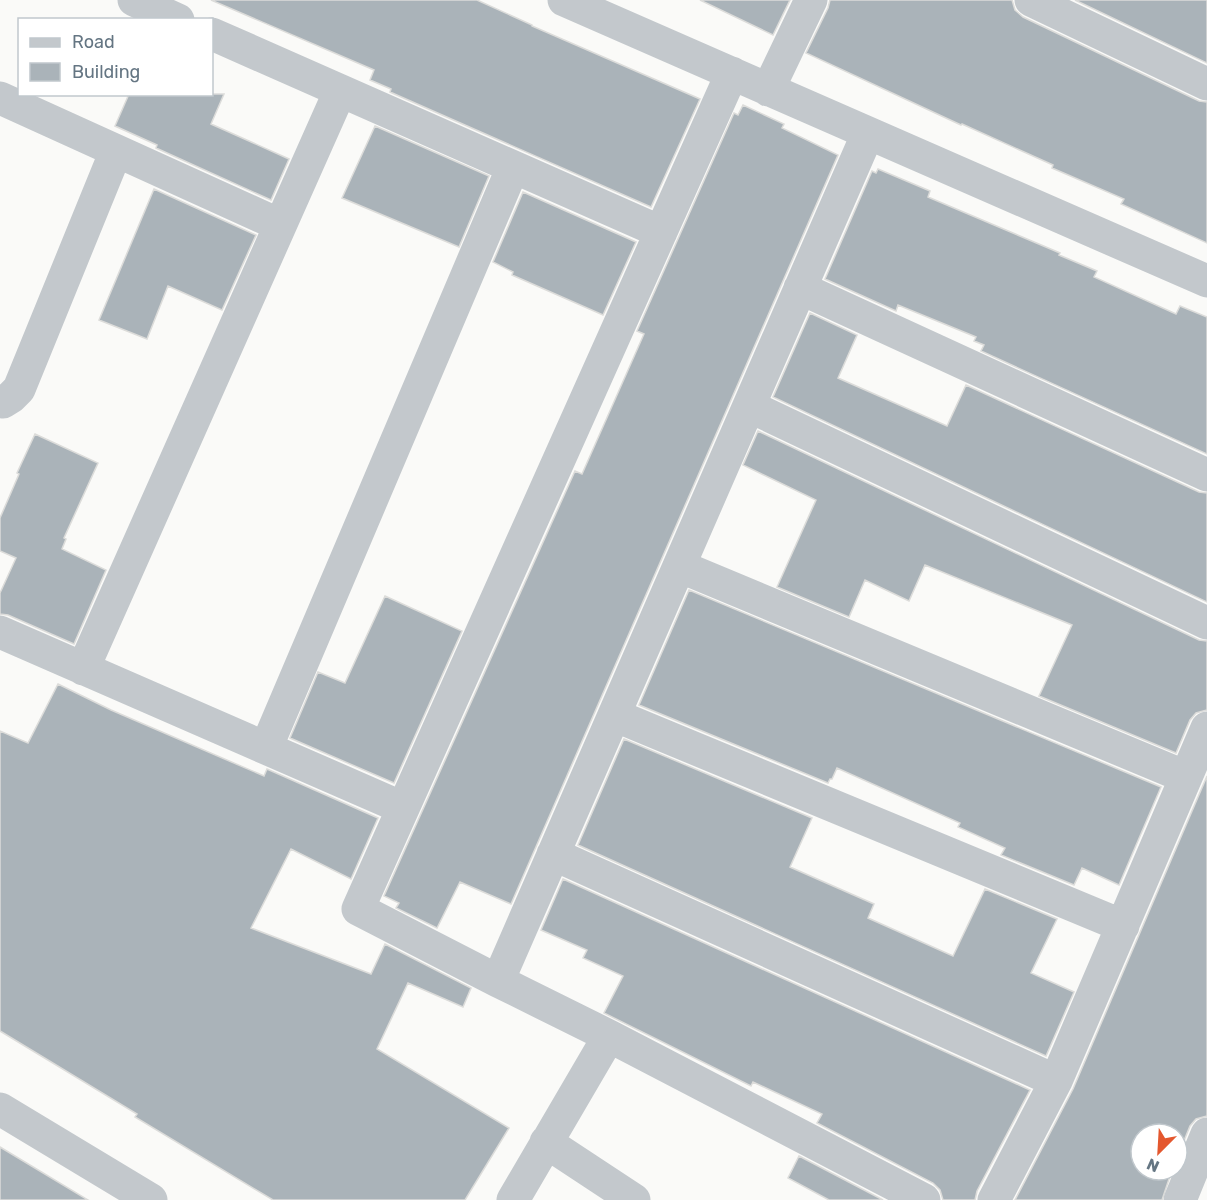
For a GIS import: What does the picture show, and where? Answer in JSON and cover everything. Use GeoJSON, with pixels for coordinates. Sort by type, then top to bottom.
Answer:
{"type":"FeatureCollection","features":[{"type":"Feature","properties":{"kind":"street"},"geometry":{"type":"LineString","coordinates":[[134,0],[174,18]]}},
{"type":"Feature","properties":{"kind":"street"},"geometry":{"type":"LineString","coordinates":[[564,0],[618,11],[732,74],[1207,281]]}},
{"type":"Feature","properties":{"kind":"street"},"geometry":{"type":"LineString","coordinates":[[768,90],[811,0]]}},
{"type":"Feature","properties":{"kind":"street"},"geometry":{"type":"LineString","coordinates":[[1031,0],[1207,84]]}},
{"type":"Feature","properties":{"kind":"street"},"geometry":{"type":"LineString","coordinates":[[213,34],[661,232]]}},
{"type":"Feature","properties":{"kind":"street"},"geometry":{"type":"LineString","coordinates":[[732,74],[358,909],[609,1036],[924,1200]]}},
{"type":"Feature","properties":{"kind":"street"},"geometry":{"type":"LineString","coordinates":[[83,669],[340,91]]}},
{"type":"Feature","properties":{"kind":"street"},"geometry":{"type":"LineString","coordinates":[[0,98],[280,225]]}},
{"type":"Feature","properties":{"kind":"street"},"geometry":{"type":"LineString","coordinates":[[498,981],[868,133]]}},
{"type":"Feature","properties":{"kind":"street"},"geometry":{"type":"LineString","coordinates":[[0,401],[3,402],[11,397],[19,389],[116,150]]}},
{"type":"Feature","properties":{"kind":"street"},"geometry":{"type":"LineString","coordinates":[[266,748],[513,167]]}},
{"type":"Feature","properties":{"kind":"street"},"geometry":{"type":"LineString","coordinates":[[800,288],[1207,475]]}},
{"type":"Feature","properties":{"kind":"street"},"geometry":{"type":"LineString","coordinates":[[749,406],[1207,623]]}},
{"type":"Feature","properties":{"kind":"street"},"geometry":{"type":"LineString","coordinates":[[679,566],[1186,777]]}},
{"type":"Feature","properties":{"kind":"street"},"geometry":{"type":"LineString","coordinates":[[0,632],[403,808]]}},
{"type":"Feature","properties":{"kind":"street"},"geometry":{"type":"LineString","coordinates":[[614,715],[1123,926]]}},
{"type":"Feature","properties":{"kind":"street"},"geometry":{"type":"LineString","coordinates":[[994,1200],[1056,1081],[1207,728]]}},
{"type":"Feature","properties":{"kind":"street"},"geometry":{"type":"LineString","coordinates":[[553,854],[1056,1081]]}},
{"type":"Feature","properties":{"kind":"street"},"geometry":{"type":"LineString","coordinates":[[513,1200],[609,1036]]}},
{"type":"Feature","properties":{"kind":"street"},"geometry":{"type":"LineString","coordinates":[[0,1109],[132,1195]]}},
{"type":"Feature","properties":{"kind":"street"},"geometry":{"type":"LineString","coordinates":[[1180,1200],[1207,1134]]}},
{"type":"Feature","properties":{"kind":"street"},"geometry":{"type":"LineString","coordinates":[[546,1142],[634,1200]]}},
{"type":"Feature","properties":{"kind":"building"},"geometry":{"type":"Polygon","coordinates":[[[211,0],[477,0],[700,99],[651,207],[390,92],[391,89],[370,80],[374,70],[211,0]]]}},
{"type":"Feature","properties":{"kind":"building"},"geometry":{"type":"Polygon","coordinates":[[[700,0],[790,0],[773,35],[700,0]]]}},
{"type":"Feature","properties":{"kind":"building"},"geometry":{"type":"Polygon","coordinates":[[[830,0],[1012,0],[1015,10],[1023,17],[1199,101],[1207,102],[1207,243],[1121,204],[1124,199],[1052,168],[1053,165],[806,53],[830,0]]]}},
{"type":"Feature","properties":{"kind":"building"},"geometry":{"type":"Polygon","coordinates":[[[1075,0],[1207,0],[1207,63],[1075,0]]]}},
{"type":"Feature","properties":{"kind":"building"},"geometry":{"type":"Polygon","coordinates":[[[224,94],[211,124],[289,159],[271,200],[156,148],[157,145],[115,126],[128,96],[224,94]]]}},
{"type":"Feature","properties":{"kind":"building"},"geometry":{"type":"Polygon","coordinates":[[[743,105],[784,124],[782,128],[838,155],[511,904],[460,882],[437,928],[396,908],[399,903],[384,896],[575,471],[582,474],[644,334],[637,331],[734,113],[738,115],[743,105]]]}},
{"type":"Feature","properties":{"kind":"building"},"geometry":{"type":"Polygon","coordinates":[[[375,126],[489,176],[459,247],[342,198],[375,126]]]}},
{"type":"Feature","properties":{"kind":"building"},"geometry":{"type":"Polygon","coordinates":[[[878,169],[930,191],[928,197],[1097,271],[1094,277],[1176,314],[1180,306],[1207,317],[1207,454],[981,351],[984,345],[974,341],[976,337],[898,305],[896,311],[825,279],[872,171],[876,173],[878,169]]]}},
{"type":"Feature","properties":{"kind":"building"},"geometry":{"type":"Polygon","coordinates":[[[154,189],[256,235],[222,310],[168,286],[147,339],[99,320],[154,189]]]}},
{"type":"Feature","properties":{"kind":"building"},"geometry":{"type":"Polygon","coordinates":[[[523,192],[636,242],[603,315],[512,275],[513,272],[493,262],[523,192]]]}},
{"type":"Feature","properties":{"kind":"building"},"geometry":{"type":"Polygon","coordinates":[[[810,313],[857,335],[838,378],[947,426],[966,385],[1199,492],[1207,493],[1207,602],[773,397],[810,313]]]}},
{"type":"Feature","properties":{"kind":"building"},"geometry":{"type":"Polygon","coordinates":[[[758,431],[1199,640],[1207,641],[1207,710],[1196,713],[1190,720],[1176,753],[1039,696],[1072,625],[925,565],[909,601],[865,580],[849,617],[777,587],[816,500],[743,465],[758,431]]]}},
{"type":"Feature","properties":{"kind":"building"},"geometry":{"type":"Polygon","coordinates":[[[35,434],[98,463],[64,538],[66,539],[62,549],[106,570],[74,644],[8,615],[0,614],[0,593],[16,558],[0,551],[0,518],[35,434]]]}},
{"type":"Feature","properties":{"kind":"building"},"geometry":{"type":"Polygon","coordinates":[[[689,590],[1161,787],[1119,885],[1082,868],[1074,885],[1001,855],[1005,848],[958,827],[960,823],[837,768],[828,783],[639,705],[689,590]]]}},
{"type":"Feature","properties":{"kind":"building"},"geometry":{"type":"Polygon","coordinates":[[[385,596],[462,631],[394,783],[290,738],[318,672],[345,683],[385,596]]]}},
{"type":"Feature","properties":{"kind":"building"},"geometry":{"type":"Polygon","coordinates":[[[58,684],[111,710],[264,776],[267,769],[378,818],[351,879],[291,849],[251,928],[371,974],[385,944],[471,988],[463,1007],[408,983],[377,1049],[509,1128],[465,1200],[273,1200],[135,1117],[137,1114],[0,1031],[0,731],[28,743],[58,684]]]}},
{"type":"Feature","properties":{"kind":"building"},"geometry":{"type":"Polygon","coordinates":[[[624,739],[812,818],[790,867],[874,904],[868,918],[953,956],[985,889],[1057,919],[1031,973],[1074,992],[1046,1056],[578,845],[624,739]]]}},
{"type":"Feature","properties":{"kind":"building"},"geometry":{"type":"Polygon","coordinates":[[[1207,776],[1207,1116],[1196,1119],[1189,1128],[1189,1122],[1129,1122],[1129,1182],[1168,1182],[1162,1200],[1015,1200],[1073,1089],[1207,776]]]}},
{"type":"Feature","properties":{"kind":"building"},"geometry":{"type":"Polygon","coordinates":[[[563,879],[1030,1090],[977,1191],[975,1200],[943,1200],[940,1190],[933,1183],[817,1123],[822,1114],[753,1082],[751,1086],[604,1013],[623,976],[583,958],[587,950],[541,930],[563,879]]]}},
{"type":"Feature","properties":{"kind":"building"},"geometry":{"type":"Polygon","coordinates":[[[0,1147],[88,1200],[0,1200],[0,1147]]]}},
{"type":"Feature","properties":{"kind":"building"},"geometry":{"type":"Polygon","coordinates":[[[799,1156],[883,1200],[829,1200],[788,1178],[799,1156]]]}}]}
